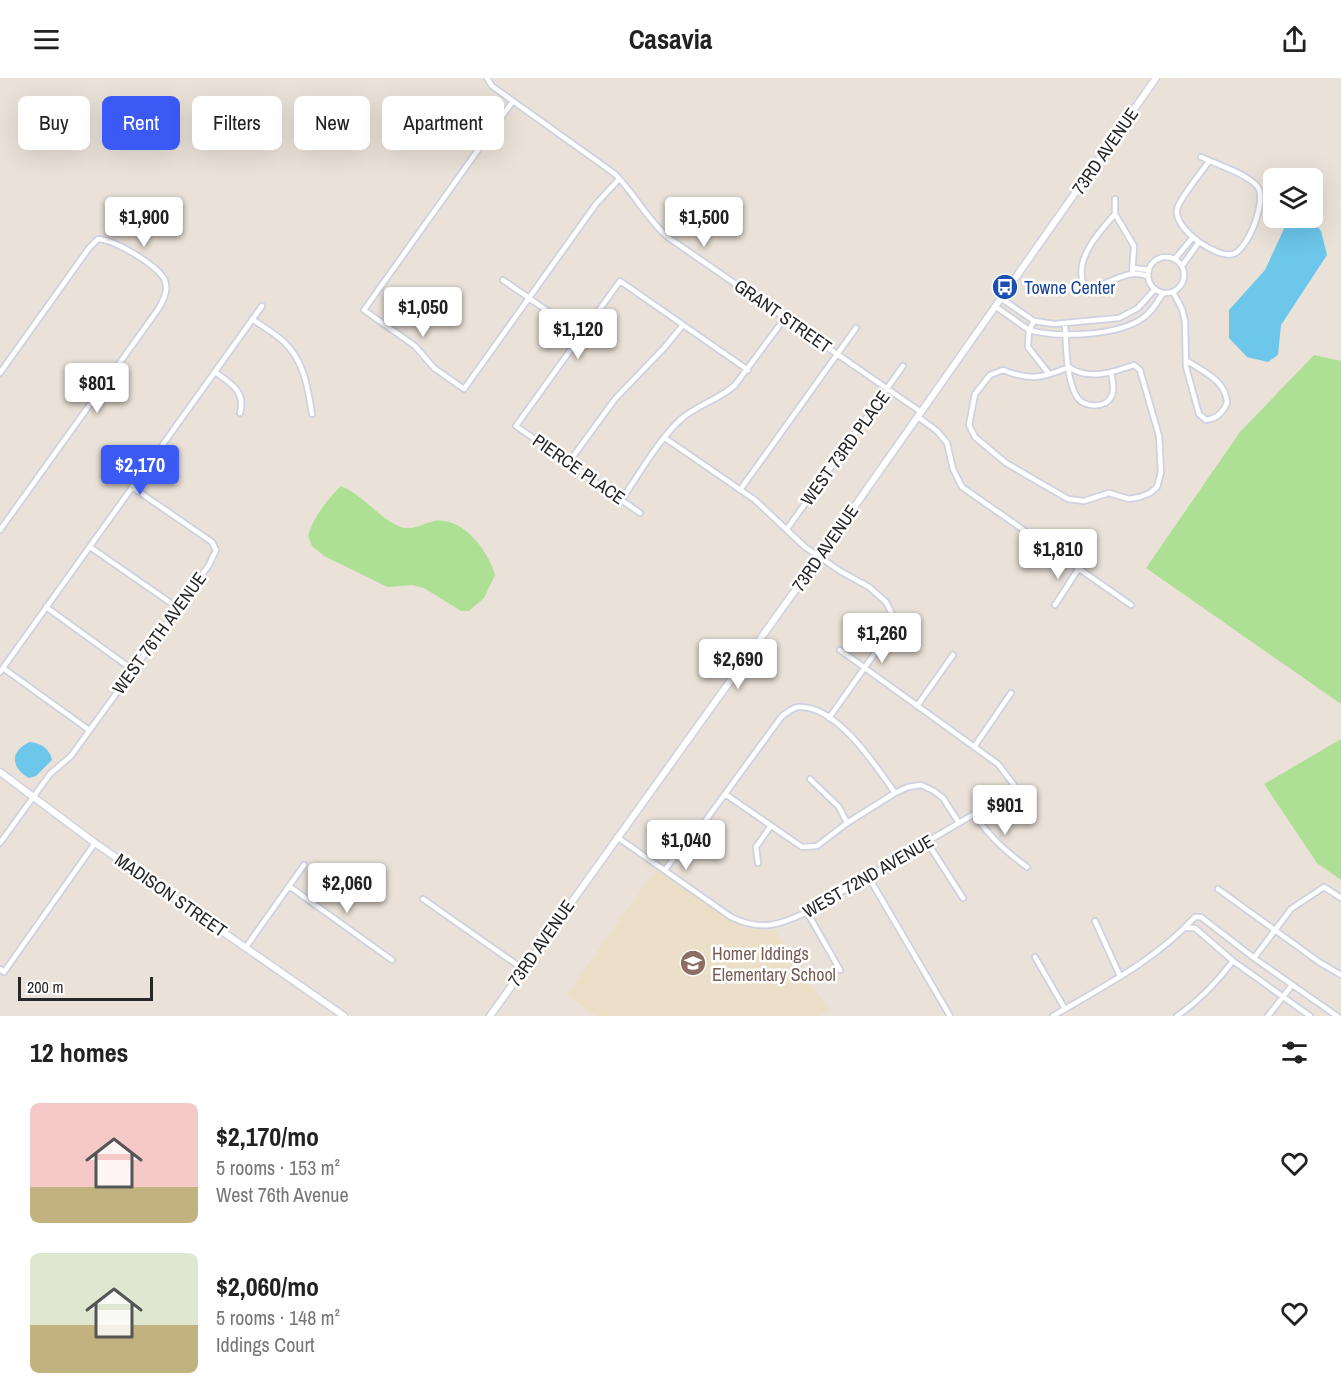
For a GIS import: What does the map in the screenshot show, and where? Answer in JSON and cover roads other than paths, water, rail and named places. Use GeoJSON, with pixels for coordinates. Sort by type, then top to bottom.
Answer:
{"type":"FeatureCollection","features":[{"type":"Feature","properties":{"kind":"street","name":"GRANT STREET"},"geometry":{"type":"LineString","coordinates":[[487,78],[492,86],[609,170],[663,233],[888,389],[919,414],[947,442],[953,469],[962,487],[1131,604]]}},
{"type":"Feature","properties":{"kind":"street","name":"73RD AVENUE"},"geometry":{"type":"LineString","coordinates":[[490,1016],[819,557],[1156,78]]}},
{"type":"Feature","properties":{"kind":"street"},"geometry":{"type":"LineString","coordinates":[[513,101],[364,310],[415,346],[434,368],[464,389],[601,199],[619,179]]}},
{"type":"Feature","properties":{"kind":"street"},"geometry":{"type":"LineString","coordinates":[[1200,157],[1209,161],[1257,186],[1260,192],[1253,231],[1238,252],[1224,255],[1199,242],[1184,229],[1178,219],[1177,210],[1181,200],[1209,161]]}},
{"type":"Feature","properties":{"kind":"street"},"geometry":{"type":"LineString","coordinates":[[1115,200],[1115,214],[1134,246],[1132,271]]}},
{"type":"Feature","properties":{"kind":"street"},"geometry":{"type":"LineString","coordinates":[[1115,214],[1104,226],[1083,262],[1080,275],[1084,285],[1091,287],[1132,271],[1149,273]]}},
{"type":"Feature","properties":{"kind":"street"},"geometry":{"type":"LineString","coordinates":[[1175,260],[1193,237]]}},
{"type":"Feature","properties":{"kind":"street"},"geometry":{"type":"LineString","coordinates":[[0,373],[89,248],[98,239],[109,240],[123,247],[164,278],[165,298],[159,308],[0,530]]}},
{"type":"Feature","properties":{"kind":"street"},"geometry":{"type":"LineString","coordinates":[[1182,266],[1199,242]]}},
{"type":"Feature","properties":{"kind":"street"},"geometry":{"type":"LineString","coordinates":[[1160,258],[1171,258],[1182,266],[1184,280],[1173,292],[1163,293],[1150,283],[1149,273],[1154,262],[1160,258]]}},
{"type":"Feature","properties":{"kind":"street"},"geometry":{"type":"LineString","coordinates":[[502,280],[582,335],[620,281],[748,370]]}},
{"type":"Feature","properties":{"kind":"street"},"geometry":{"type":"LineString","coordinates":[[1002,299],[1034,321],[1045,324],[1065,323],[1119,318],[1138,308],[1155,289]]}},
{"type":"Feature","properties":{"kind":"street"},"geometry":{"type":"LineString","coordinates":[[1173,292],[1182,309],[1185,321],[1186,367],[1199,414],[1206,420],[1214,418],[1222,413],[1227,403],[1224,387],[1186,360]]}},
{"type":"Feature","properties":{"kind":"street"},"geometry":{"type":"LineString","coordinates":[[996,307],[1029,330],[1046,334],[1120,329],[1145,317],[1163,293]]}},
{"type":"Feature","properties":{"kind":"street"},"geometry":{"type":"LineString","coordinates":[[89,730],[1,670],[262,306]]}},
{"type":"Feature","properties":{"kind":"street"},"geometry":{"type":"LineString","coordinates":[[622,499],[680,420],[731,389],[748,370],[785,318]]}},
{"type":"Feature","properties":{"kind":"street"},"geometry":{"type":"LineString","coordinates":[[252,319],[284,341],[295,356],[308,385],[312,414]]}},
{"type":"Feature","properties":{"kind":"street"},"geometry":{"type":"LineString","coordinates":[[1034,321],[1029,330],[1028,347],[1049,374]]}},
{"type":"Feature","properties":{"kind":"street"},"geometry":{"type":"LineString","coordinates":[[1065,323],[1069,367],[1078,399],[1083,403],[1094,405],[1104,404],[1112,398],[1111,372]]}},
{"type":"Feature","properties":{"kind":"street"},"geometry":{"type":"LineString","coordinates":[[569,462],[615,399],[683,325]]}},
{"type":"Feature","properties":{"kind":"street"},"geometry":{"type":"LineString","coordinates":[[740,490],[856,328]]}},
{"type":"Feature","properties":{"kind":"street","name":"PIERCE PLACE"},"geometry":{"type":"LineString","coordinates":[[582,335],[516,426],[640,513]]}},
{"type":"Feature","properties":{"kind":"street"},"geometry":{"type":"LineString","coordinates":[[1134,365],[1140,370],[1160,436],[1161,472],[1157,487],[1150,493],[1129,499],[1109,493],[1083,501],[1068,499],[1006,463],[975,437],[969,425],[975,394],[990,375],[1004,370],[1024,377],[1042,378],[1069,367],[1079,374],[1087,375],[1111,372],[1134,365]]}},
{"type":"Feature","properties":{"kind":"street","name":"WEST 73RD PLACE"},"geometry":{"type":"LineString","coordinates":[[787,529],[903,366]]}},
{"type":"Feature","properties":{"kind":"street"},"geometry":{"type":"LineString","coordinates":[[215,372],[233,385],[240,394],[243,403],[240,413]]}},
{"type":"Feature","properties":{"kind":"street"},"geometry":{"type":"LineString","coordinates":[[665,438],[764,507],[800,543],[869,587],[886,602],[893,616],[892,629],[829,718]]}},
{"type":"Feature","properties":{"kind":"street","name":"WEST 76TH AVENUE"},"geometry":{"type":"LineString","coordinates":[[0,843],[50,774],[71,756],[178,608],[216,550],[212,542],[132,487]]}},
{"type":"Feature","properties":{"kind":"street"},"geometry":{"type":"LineString","coordinates":[[90,547],[178,608]]}},
{"type":"Feature","properties":{"kind":"street"},"geometry":{"type":"LineString","coordinates":[[1054,605],[1079,568]]}},
{"type":"Feature","properties":{"kind":"street"},"geometry":{"type":"LineString","coordinates":[[46,608],[133,670]]}},
{"type":"Feature","properties":{"kind":"street"},"geometry":{"type":"LineString","coordinates":[[840,650],[974,747],[1011,693]]}},
{"type":"Feature","properties":{"kind":"street"},"geometry":{"type":"LineString","coordinates":[[917,706],[953,655]]}},
{"type":"Feature","properties":{"kind":"street"},"geometry":{"type":"LineString","coordinates":[[618,837],[665,870],[684,844],[695,835],[782,716],[795,707],[812,708],[853,737],[895,793]]}},
{"type":"Feature","properties":{"kind":"street","name":"WEST 72ND AVENUE"},"geometry":{"type":"LineString","coordinates":[[665,870],[731,917],[744,923],[758,927],[788,921],[1017,789],[998,764],[974,747]]}},
{"type":"Feature","properties":{"kind":"street","name":"MADISON STREET"},"geometry":{"type":"LineString","coordinates":[[0,772],[95,843],[345,1016]]}},
{"type":"Feature","properties":{"kind":"street"},"geometry":{"type":"LineString","coordinates":[[810,779],[839,807],[847,823]]}},
{"type":"Feature","properties":{"kind":"street"},"geometry":{"type":"LineString","coordinates":[[725,794],[802,847],[817,846],[847,823],[895,793],[908,787],[921,785],[943,798],[959,823]]}},
{"type":"Feature","properties":{"kind":"street"},"geometry":{"type":"LineString","coordinates":[[974,814],[987,833],[1000,846],[1027,867]]}},
{"type":"Feature","properties":{"kind":"street"},"geometry":{"type":"LineString","coordinates":[[758,863],[756,847],[770,826]]}},
{"type":"Feature","properties":{"kind":"street"},"geometry":{"type":"LineString","coordinates":[[927,842],[963,898]]}},
{"type":"Feature","properties":{"kind":"street"},"geometry":{"type":"LineString","coordinates":[[2,971],[95,843]]}},
{"type":"Feature","properties":{"kind":"street"},"geometry":{"type":"LineString","coordinates":[[246,947],[304,865]]}},
{"type":"Feature","properties":{"kind":"street"},"geometry":{"type":"LineString","coordinates":[[868,876],[950,1016]]}},
{"type":"Feature","properties":{"kind":"street"},"geometry":{"type":"LineString","coordinates":[[289,886],[392,960]]}},
{"type":"Feature","properties":{"kind":"street"},"geometry":{"type":"LineString","coordinates":[[1254,958],[1291,909],[1324,887],[1341,898]]}},
{"type":"Feature","properties":{"kind":"street"},"geometry":{"type":"LineString","coordinates":[[1218,889],[1334,973],[1341,975]]}},
{"type":"Feature","properties":{"kind":"street"},"geometry":{"type":"LineString","coordinates":[[423,899],[523,969]]}},
{"type":"Feature","properties":{"kind":"street"},"geometry":{"type":"LineString","coordinates":[[807,912],[840,970]]}},
{"type":"Feature","properties":{"kind":"street"},"geometry":{"type":"LineString","coordinates":[[1053,1016],[1163,947],[1195,917],[1201,916],[1254,958],[1337,1016]]}},
{"type":"Feature","properties":{"kind":"street"},"geometry":{"type":"LineString","coordinates":[[1095,921],[1120,976]]}},
{"type":"Feature","properties":{"kind":"street"},"geometry":{"type":"LineString","coordinates":[[1185,928],[1195,928],[1233,961],[1310,1016]]}},
{"type":"Feature","properties":{"kind":"street"},"geometry":{"type":"LineString","coordinates":[[1035,957],[1065,1009]]}},
{"type":"Feature","properties":{"kind":"street"},"geometry":{"type":"LineString","coordinates":[[1177,1016],[1217,983],[1233,961]]}},
{"type":"Feature","properties":{"kind":"street"},"geometry":{"type":"LineString","coordinates":[[1268,1016],[1292,985]]}},
{"type":"Feature","properties":{"kind":"water"},"geometry":{"type":"Polygon","coordinates":[[[1284,228],[1318,228],[1321,231],[1327,255],[1281,325],[1278,355],[1268,362],[1247,357],[1229,338],[1229,310],[1265,270],[1284,228]]]}},
{"type":"Feature","properties":{"kind":"water"},"geometry":{"type":"Polygon","coordinates":[[[30,742],[44,747],[52,760],[36,776],[29,778],[19,769],[15,760],[18,750],[30,742]]]}},
{"type":"Feature","properties":{"kind":"place","name":"Towne Center"},"geometry":{"type":"Point","coordinates":[1005,287]}},
{"type":"Feature","properties":{"kind":"place","name":"Homer Iddings Elementary School"},"geometry":{"type":"Point","coordinates":[693,963]}}]}
